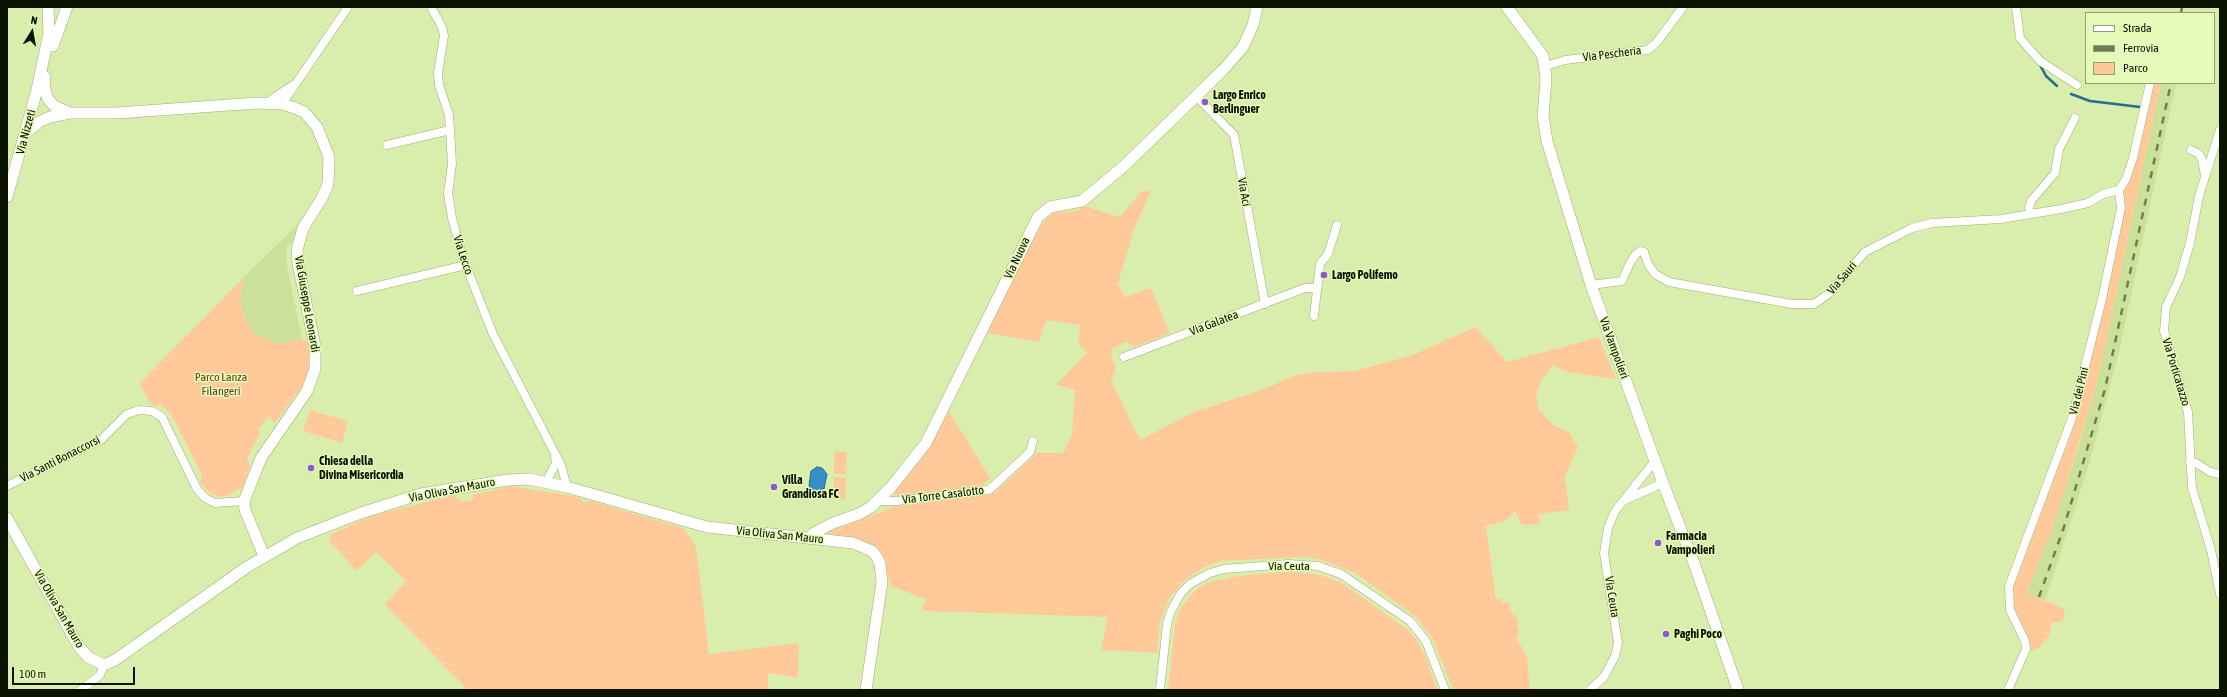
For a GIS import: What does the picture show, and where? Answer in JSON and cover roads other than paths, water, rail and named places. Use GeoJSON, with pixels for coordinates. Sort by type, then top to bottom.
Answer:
{"type":"FeatureCollection","features":[{"type":"Feature","properties":{"kind":"street"},"geometry":{"type":"LineString","coordinates":[[38,90],[49,33],[48,7]]}},
{"type":"Feature","properties":{"kind":"street"},"geometry":{"type":"LineString","coordinates":[[38,90],[67,7]]}},
{"type":"Feature","properties":{"kind":"street"},"geometry":{"type":"LineString","coordinates":[[282,104],[348,7]]}},
{"type":"Feature","properties":{"kind":"street","name":"Via Lecco"},"geometry":{"type":"LineString","coordinates":[[431,7],[442,27],[444,36],[439,79],[448,115],[450,130],[452,164],[448,193],[452,218],[466,264],[493,334],[555,453],[566,479],[567,487]]}},
{"type":"Feature","properties":{"kind":"street","name":"Via Nuova"},"geometry":{"type":"LineString","coordinates":[[809,538],[833,523],[859,514],[878,501],[926,444],[1038,217],[1050,207],[1082,201],[1090,196],[1124,166],[1223,70],[1243,47],[1253,25],[1258,7]]}},
{"type":"Feature","properties":{"kind":"street","name":"Via Vampolieri"},"geometry":{"type":"LineString","coordinates":[[1507,7],[1538,48],[1546,66],[1542,109],[1544,127],[1591,285],[1663,483],[1694,563],[1738,690]]}},
{"type":"Feature","properties":{"kind":"street","name":"Via Pescheria"},"geometry":{"type":"LineString","coordinates":[[1546,66],[1565,60],[1648,50],[1657,42],[1683,7]]}},
{"type":"Feature","properties":{"kind":"street"},"geometry":{"type":"LineString","coordinates":[[2016,7],[2020,38],[2040,61],[2076,85]]}},
{"type":"Feature","properties":{"kind":"street"},"geometry":{"type":"LineString","coordinates":[[45,71],[44,87],[46,95],[54,106]]}},
{"type":"Feature","properties":{"kind":"street"},"geometry":{"type":"LineString","coordinates":[[266,102],[296,83]]}},
{"type":"Feature","properties":{"kind":"street"},"geometry":{"type":"LineString","coordinates":[[2119,190],[2126,179],[2133,158],[2150,84]]}},
{"type":"Feature","properties":{"kind":"street","name":"Via Nizzeti"},"geometry":{"type":"LineString","coordinates":[[7,197],[38,90]]}},
{"type":"Feature","properties":{"kind":"street","name":"Via Aci"},"geometry":{"type":"LineString","coordinates":[[1196,95],[1234,135],[1265,304]]}},
{"type":"Feature","properties":{"kind":"street","name":"Via Giuseppe Leonardi"},"geometry":{"type":"LineString","coordinates":[[70,113],[117,113],[172,107],[266,102],[282,104],[295,108],[310,119],[322,136],[329,157],[328,184],[322,198],[303,228],[298,250],[298,264],[316,346],[316,359],[312,382],[270,443],[256,469],[244,501]]}},
{"type":"Feature","properties":{"kind":"street"},"geometry":{"type":"LineString","coordinates":[[33,106],[54,106],[70,113]]}},
{"type":"Feature","properties":{"kind":"street"},"geometry":{"type":"LineString","coordinates":[[33,106],[50,117]]}},
{"type":"Feature","properties":{"kind":"street"},"geometry":{"type":"LineString","coordinates":[[26,133],[39,122],[50,117],[70,113]]}},
{"type":"Feature","properties":{"kind":"street"},"geometry":{"type":"LineString","coordinates":[[2030,213],[2028,208],[2031,201],[2055,173],[2059,149],[2075,118]]}},
{"type":"Feature","properties":{"kind":"street"},"geometry":{"type":"LineString","coordinates":[[387,145],[450,130]]}},
{"type":"Feature","properties":{"kind":"street","name":"Via Porticatazzo"},"geometry":{"type":"LineString","coordinates":[[2220,130],[2199,196],[2190,243],[2164,319],[2166,343],[2188,412],[2192,488],[2211,550],[2220,594]]}},
{"type":"Feature","properties":{"kind":"street"},"geometry":{"type":"LineString","coordinates":[[2191,150],[2198,154],[2202,159],[2205,179]]}},
{"type":"Feature","properties":{"kind":"street","name":"Via Sauri"},"geometry":{"type":"LineString","coordinates":[[1591,285],[1622,281],[1635,254],[1640,251],[1644,252],[1648,264],[1655,274],[1669,282],[1792,304],[1814,304],[1831,292],[1865,252],[1912,228],[1932,223],[2001,219],[2088,203],[2103,194],[2119,190]]}},
{"type":"Feature","properties":{"kind":"street","name":"Via dei Pini"},"geometry":{"type":"LineString","coordinates":[[2008,690],[2026,649],[2025,641],[2010,610],[2009,586],[2072,418],[2102,299],[2121,208],[2119,190]]}},
{"type":"Feature","properties":{"kind":"street"},"geometry":{"type":"LineString","coordinates":[[1314,316],[1320,264],[1328,254],[1337,226]]}},
{"type":"Feature","properties":{"kind":"street"},"geometry":{"type":"LineString","coordinates":[[357,291],[466,264]]}},
{"type":"Feature","properties":{"kind":"street","name":"Via Galatea"},"geometry":{"type":"LineString","coordinates":[[1124,357],[1305,288],[1317,288]]}},
{"type":"Feature","properties":{"kind":"street","name":"Via Santi Bonaccorsi"},"geometry":{"type":"LineString","coordinates":[[7,486],[102,439],[127,414],[138,410],[152,411],[162,417],[197,489],[205,498],[215,503],[244,501]]}},
{"type":"Feature","properties":{"kind":"street","name":"Via Torre Casalotto"},"geometry":{"type":"LineString","coordinates":[[878,501],[897,501],[989,490],[1030,452],[1033,440]]}},
{"type":"Feature","properties":{"kind":"street"},"geometry":{"type":"LineString","coordinates":[[546,482],[556,463],[555,453]]}},
{"type":"Feature","properties":{"kind":"street","name":"Via Ceuta"},"geometry":{"type":"LineString","coordinates":[[1590,690],[1604,677],[1615,656],[1618,643],[1604,553],[1611,520],[1624,500],[1655,461]]}},
{"type":"Feature","properties":{"kind":"street"},"geometry":{"type":"LineString","coordinates":[[2190,462],[2196,462],[2210,472],[2220,474]]}},
{"type":"Feature","properties":{"kind":"street","name":"Via Oliva San Mauro"},"geometry":{"type":"LineString","coordinates":[[7,518],[79,647],[88,657],[104,665],[115,660],[264,556],[322,527],[421,494],[508,480],[529,479],[567,487],[707,527],[853,543],[864,546],[872,551],[880,564],[882,582],[866,690]]}},
{"type":"Feature","properties":{"kind":"street"},"geometry":{"type":"LineString","coordinates":[[1624,500],[1663,483]]}},
{"type":"Feature","properties":{"kind":"street"},"geometry":{"type":"LineString","coordinates":[[244,501],[245,510],[264,556]]}},
{"type":"Feature","properties":{"kind":"street","name":"Via Ceuta"},"geometry":{"type":"LineString","coordinates":[[1160,690],[1171,611],[1178,597],[1190,584],[1210,573],[1224,569],[1288,564],[1318,566],[1341,574],[1410,621],[1426,641],[1445,690]]}},
{"type":"Feature","properties":{"kind":"street"},"geometry":{"type":"LineString","coordinates":[[81,690],[100,675],[104,665]]}},
{"type":"Feature","properties":{"kind":"water"},"geometry":{"type":"Polygon","coordinates":[[[817,467],[822,468],[827,474],[824,489],[821,489],[819,493],[812,491],[809,486],[811,471],[817,467]]]}},
{"type":"Feature","properties":{"kind":"waterway"},"geometry":{"type":"LineString","coordinates":[[2040,65],[2046,76],[2057,86]]}},
{"type":"Feature","properties":{"kind":"waterway"},"geometry":{"type":"LineString","coordinates":[[2071,94],[2090,101],[2140,107]]}},
{"type":"Feature","properties":{"kind":"railway"},"geometry":{"type":"LineString","coordinates":[[2181,12],[2182,7]]}},
{"type":"Feature","properties":{"kind":"railway"},"geometry":{"type":"LineString","coordinates":[[2039,597],[2064,527],[2105,389],[2171,84]]}},
{"type":"Feature","properties":{"kind":"place","name":"Largo Enrico Berlinguer"},"geometry":{"type":"Point","coordinates":[1205,102]}},
{"type":"Feature","properties":{"kind":"place","name":"Largo Polifemo"},"geometry":{"type":"Point","coordinates":[1324,275]}},
{"type":"Feature","properties":{"kind":"place","name":"Chiesa della Divina Misericordia"},"geometry":{"type":"Point","coordinates":[311,468]}},
{"type":"Feature","properties":{"kind":"place","name":"Villa Grandiosa FC"},"geometry":{"type":"Point","coordinates":[774,487]}},
{"type":"Feature","properties":{"kind":"place","name":"Farmacia Vampolieri"},"geometry":{"type":"Point","coordinates":[1658,543]}},
{"type":"Feature","properties":{"kind":"place","name":"Paghi Poco"},"geometry":{"type":"Point","coordinates":[1666,634]}},
{"type":"Feature","properties":{"kind":"park label","name":"Parco Lanza Filangeri"},"geometry":{"type":"Point","coordinates":[221,384]}}]}
